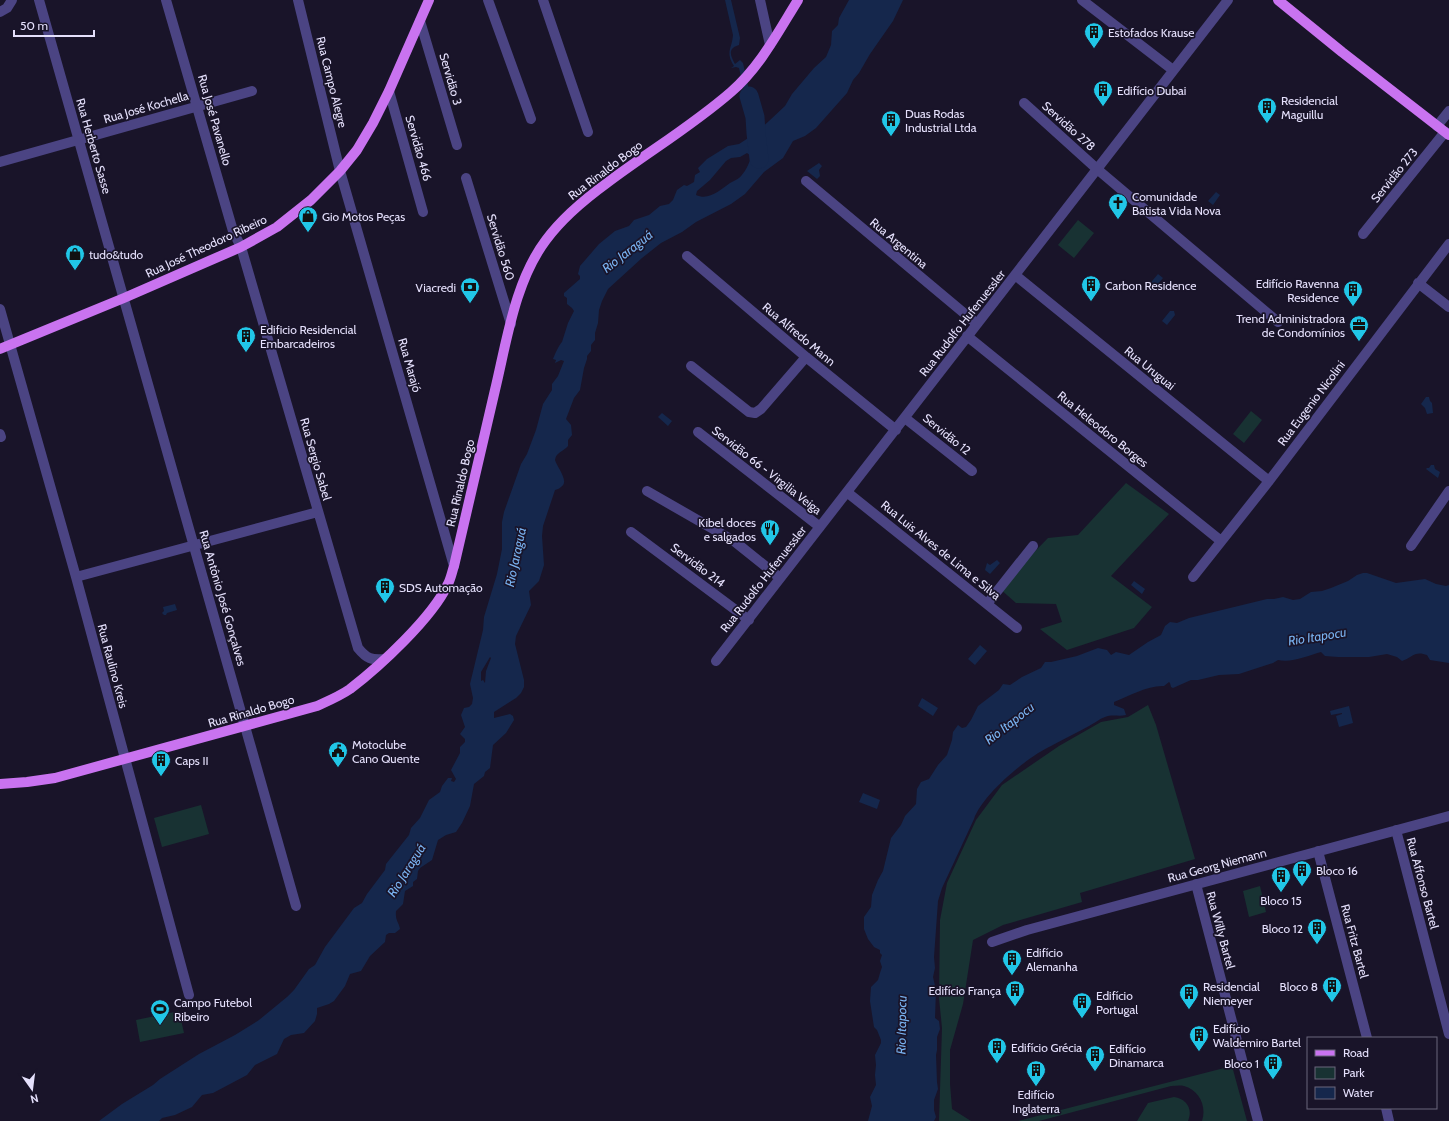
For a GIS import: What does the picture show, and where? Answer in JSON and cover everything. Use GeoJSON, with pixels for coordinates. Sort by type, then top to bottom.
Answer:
{"type":"FeatureCollection","features":[{"type":"Feature","properties":{"kind":"main road","name":"Rua José Theodoro Ribeiro"},"geometry":{"type":"LineString","coordinates":[[0,349],[124,298],[241,247],[277,227],[312,200],[340,171],[356,150],[373,123],[389,91],[429,0]]}},
{"type":"Feature","properties":{"kind":"main road","name":"Rua Rinaldo Bogo"},"geometry":{"type":"LineString","coordinates":[[0,784],[55,778],[317,706],[336,698],[349,689],[385,658],[420,624],[441,597],[454,566],[511,324],[524,279],[534,258],[546,239],[583,201],[700,117],[731,92],[753,70],[798,0]]}},
{"type":"Feature","properties":{"kind":"main road"},"geometry":{"type":"LineString","coordinates":[[1280,1],[1342,52],[1444,131]]}},
{"type":"Feature","properties":{"kind":"street"},"geometry":{"type":"LineString","coordinates":[[0,12],[7,8],[12,0]]}},
{"type":"Feature","properties":{"kind":"street","name":"Rua Herberto Sasse"},"geometry":{"type":"LineString","coordinates":[[39,0],[124,298]]}},
{"type":"Feature","properties":{"kind":"street","name":"Rua José Pavanello"},"geometry":{"type":"LineString","coordinates":[[166,0],[233,231],[241,247]]}},
{"type":"Feature","properties":{"kind":"street","name":"Rua Campo Alegre"},"geometry":{"type":"LineString","coordinates":[[298,0],[340,171]]}},
{"type":"Feature","properties":{"kind":"street"},"geometry":{"type":"LineString","coordinates":[[488,0],[531,118]]}},
{"type":"Feature","properties":{"kind":"street"},"geometry":{"type":"LineString","coordinates":[[543,0],[588,132]]}},
{"type":"Feature","properties":{"kind":"street"},"geometry":{"type":"LineString","coordinates":[[760,0],[770,45]]}},
{"type":"Feature","properties":{"kind":"street"},"geometry":{"type":"LineString","coordinates":[[1082,0],[1173,70]]}},
{"type":"Feature","properties":{"kind":"street","name":"Rua Rudolfo Hufenuessler"},"geometry":{"type":"LineString","coordinates":[[716,661],[848,493],[1228,0]]}},
{"type":"Feature","properties":{"kind":"street","name":"Servidão 3"},"geometry":{"type":"LineString","coordinates":[[420,21],[457,145]]}},
{"type":"Feature","properties":{"kind":"street","name":"Rua José Kochella"},"geometry":{"type":"LineString","coordinates":[[0,162],[252,91]]}},
{"type":"Feature","properties":{"kind":"street","name":"Servidão 466"},"geometry":{"type":"LineString","coordinates":[[389,91],[423,212]]}},
{"type":"Feature","properties":{"kind":"street","name":"Servidão 278"},"geometry":{"type":"LineString","coordinates":[[1024,103],[1097,169],[1278,322]]}},
{"type":"Feature","properties":{"kind":"street","name":"Servidão 273"},"geometry":{"type":"LineString","coordinates":[[1363,234],[1444,131],[1449,111]]}},
{"type":"Feature","properties":{"kind":"street","name":"Rua Marajó"},"geometry":{"type":"LineString","coordinates":[[340,171],[454,566]]}},
{"type":"Feature","properties":{"kind":"street","name":"Servidão 560"},"geometry":{"type":"LineString","coordinates":[[466,178],[511,324]]}},
{"type":"Feature","properties":{"kind":"street","name":"Rua Argentina"},"geometry":{"type":"LineString","coordinates":[[806,181],[977,324]]}},
{"type":"Feature","properties":{"kind":"street","name":"Rua Eugenio Nicolini"},"geometry":{"type":"LineString","coordinates":[[1193,577],[1269,481],[1449,244]]}},
{"type":"Feature","properties":{"kind":"street","name":"Rua Sergio Sabel"},"geometry":{"type":"LineString","coordinates":[[241,247],[358,648],[365,656],[373,660],[385,658]]}},
{"type":"Feature","properties":{"kind":"street","name":"Rua Alfredo Mann"},"geometry":{"type":"LineString","coordinates":[[686,256],[806,357],[896,430]]}},
{"type":"Feature","properties":{"kind":"street","name":"Rua Uruguai"},"geometry":{"type":"LineString","coordinates":[[1016,275],[1269,481]]}},
{"type":"Feature","properties":{"kind":"street"},"geometry":{"type":"LineString","coordinates":[[1418,283],[1449,307]]}},
{"type":"Feature","properties":{"kind":"street","name":"Rua Antônio José Gonçalves"},"geometry":{"type":"LineString","coordinates":[[124,298],[296,906]]}},
{"type":"Feature","properties":{"kind":"street","name":"Rua Raulino Kreis"},"geometry":{"type":"LineString","coordinates":[[0,309],[76,577],[189,995]]}},
{"type":"Feature","properties":{"kind":"street","name":"Rua Heleodoro Borges"},"geometry":{"type":"LineString","coordinates":[[968,336],[1221,541]]}},
{"type":"Feature","properties":{"kind":"street"},"geometry":{"type":"LineString","coordinates":[[691,366],[749,412],[755,413],[761,409],[806,357]]}},
{"type":"Feature","properties":{"kind":"street","name":"Servidão 12"},"geometry":{"type":"LineString","coordinates":[[905,418],[972,471]]}},
{"type":"Feature","properties":{"kind":"street","name":"Servidão 66 - Virgilia Veiga"},"geometry":{"type":"LineString","coordinates":[[698,432],[820,527]]}},
{"type":"Feature","properties":{"kind":"street"},"geometry":{"type":"LineString","coordinates":[[1411,546],[1449,491]]}},
{"type":"Feature","properties":{"kind":"street"},"geometry":{"type":"LineString","coordinates":[[647,492],[734,541],[780,578]]}},
{"type":"Feature","properties":{"kind":"street","name":"Rua Luis Alves de Lima e Silva"},"geometry":{"type":"LineString","coordinates":[[848,493],[1017,628]]}},
{"type":"Feature","properties":{"kind":"street"},"geometry":{"type":"LineString","coordinates":[[76,577],[318,512]]}},
{"type":"Feature","properties":{"kind":"street","name":"Servidão 214"},"geometry":{"type":"LineString","coordinates":[[631,532],[749,620]]}},
{"type":"Feature","properties":{"kind":"street"},"geometry":{"type":"LineString","coordinates":[[987,604],[1033,546]]}},
{"type":"Feature","properties":{"kind":"street","name":"Rua Georg Niemann"},"geometry":{"type":"LineString","coordinates":[[992,942],[1027,930],[1449,816]]}},
{"type":"Feature","properties":{"kind":"street","name":"Rua Affonso Bartel"},"geometry":{"type":"LineString","coordinates":[[1396,830],[1449,1034]]}},
{"type":"Feature","properties":{"kind":"street","name":"Rua Fritz Bartel"},"geometry":{"type":"LineString","coordinates":[[1318,851],[1367,1037]]}},
{"type":"Feature","properties":{"kind":"street","name":"Rua Willy Bartel"},"geometry":{"type":"LineString","coordinates":[[1196,884],[1258,1121]]}},
{"type":"Feature","properties":{"kind":"street"},"geometry":{"type":"LineString","coordinates":[[1386,1109],[1389,1121]]}},
{"type":"Feature","properties":{"kind":"green space"},"geometry":{"type":"Polygon","coordinates":[[[1078,220],[1094,233],[1074,258],[1058,245],[1078,220]]]}},
{"type":"Feature","properties":{"kind":"green space"},"geometry":{"type":"Polygon","coordinates":[[[1251,411],[1262,420],[1244,443],[1233,434],[1251,411]]]}},
{"type":"Feature","properties":{"kind":"green space"},"geometry":{"type":"Polygon","coordinates":[[[1126,483],[1169,514],[1111,576],[1152,607],[1134,628],[1067,650],[1040,629],[1062,622],[1056,604],[1016,603],[999,588],[1048,538],[1078,535],[1126,483]]]}},
{"type":"Feature","properties":{"kind":"green space"},"geometry":{"type":"Polygon","coordinates":[[[1148,705],[1156,725],[1195,859],[1080,893],[1082,902],[1003,925],[973,940],[963,1004],[950,1050],[952,1109],[971,1121],[939,1121],[942,1028],[939,998],[940,920],[947,883],[976,820],[1002,785],[1059,746],[1101,722],[1128,717],[1148,705]]]}},
{"type":"Feature","properties":{"kind":"green space"},"geometry":{"type":"Polygon","coordinates":[[[201,805],[209,834],[162,847],[154,818],[201,805]]]}},
{"type":"Feature","properties":{"kind":"green space"},"geometry":{"type":"Polygon","coordinates":[[[1260,886],[1266,912],[1249,917],[1243,891],[1260,886]]]}},
{"type":"Feature","properties":{"kind":"green space","name":"Campo Futebol Ribeiro"},"geometry":{"type":"Polygon","coordinates":[[[179,1011],[184,1033],[140,1042],[136,1020],[179,1011]]]}},
{"type":"Feature","properties":{"kind":"green space"},"geometry":{"type":"Polygon","coordinates":[[[1232,1066],[1247,1121],[1202,1121],[1203,1110],[1198,1095],[1194,1091],[1184,1086],[1171,1086],[1039,1121],[1018,1121],[1232,1066]]]}},
{"type":"Feature","properties":{"kind":"green space"},"geometry":{"type":"Polygon","coordinates":[[[1174,1097],[1179,1098],[1188,1105],[1190,1112],[1188,1121],[1137,1121],[1148,1103],[1174,1097]]]}},
{"type":"Feature","properties":{"kind":"water"},"geometry":{"type":"Polygon","coordinates":[[[725,0],[731,0],[740,38],[739,45],[733,48],[731,54],[735,64],[740,60],[743,63],[750,95],[746,98],[739,68],[731,68],[734,66],[729,54],[733,35],[725,0]]]}},
{"type":"Feature","properties":{"kind":"water","name":"Rio Jaraguá"},"geometry":{"type":"Polygon","coordinates":[[[849,0],[903,0],[893,21],[853,80],[847,93],[816,128],[805,136],[793,141],[783,158],[764,172],[745,194],[731,204],[696,222],[682,232],[661,243],[642,258],[608,289],[602,301],[599,310],[595,340],[591,345],[591,351],[587,356],[580,390],[574,398],[566,419],[571,425],[572,435],[568,440],[568,446],[558,454],[555,460],[564,478],[564,482],[559,489],[555,490],[543,526],[542,536],[544,565],[539,581],[529,591],[531,605],[516,636],[515,644],[524,680],[524,687],[516,698],[494,712],[494,718],[510,714],[513,716],[514,720],[506,733],[493,745],[490,768],[485,772],[484,776],[474,784],[470,806],[462,823],[456,832],[446,835],[438,840],[432,860],[420,868],[417,879],[413,882],[413,886],[405,891],[403,904],[396,911],[396,917],[400,929],[395,933],[389,933],[386,935],[385,942],[370,956],[361,971],[350,974],[345,986],[334,1001],[317,1008],[315,1021],[304,1033],[291,1035],[284,1039],[277,1054],[255,1065],[247,1075],[213,1093],[202,1095],[192,1107],[175,1115],[162,1118],[159,1121],[99,1121],[122,1104],[199,1054],[235,1035],[259,1020],[287,997],[309,969],[315,965],[325,947],[354,908],[362,903],[385,870],[386,864],[409,835],[411,828],[420,818],[429,800],[440,792],[442,786],[448,778],[452,778],[451,781],[454,782],[456,779],[451,770],[460,753],[460,747],[465,742],[465,739],[460,734],[465,727],[461,715],[464,708],[469,707],[472,704],[473,698],[470,684],[483,630],[484,617],[497,574],[502,549],[502,522],[504,512],[521,464],[527,454],[536,430],[543,404],[552,390],[552,384],[558,376],[564,361],[561,360],[555,363],[556,360],[553,359],[562,342],[568,323],[574,311],[567,304],[567,298],[564,296],[564,293],[580,279],[578,274],[580,266],[599,244],[615,231],[629,226],[634,220],[649,215],[660,206],[669,204],[673,200],[677,190],[684,185],[687,186],[694,182],[695,175],[700,172],[698,168],[707,159],[728,146],[739,144],[756,133],[785,106],[792,94],[814,68],[826,57],[831,45],[832,31],[838,25],[839,18],[849,0]],[[747,153],[740,157],[731,158],[726,161],[710,180],[697,191],[696,195],[705,197],[710,196],[738,179],[745,171],[749,162],[751,156],[747,153]],[[490,657],[481,672],[481,681],[483,680],[485,683],[486,671],[491,658],[490,657]]]}},
{"type":"Feature","properties":{"kind":"water"},"geometry":{"type":"Polygon","coordinates":[[[819,163],[822,166],[819,170],[820,176],[817,179],[807,171],[819,163]]]}},
{"type":"Feature","properties":{"kind":"water"},"geometry":{"type":"Polygon","coordinates":[[[1216,192],[1220,195],[1213,205],[1208,201],[1216,192]]]}},
{"type":"Feature","properties":{"kind":"water"},"geometry":{"type":"Polygon","coordinates":[[[1158,274],[1163,278],[1152,291],[1147,287],[1158,274]]]}},
{"type":"Feature","properties":{"kind":"water"},"geometry":{"type":"Polygon","coordinates":[[[1170,311],[1174,311],[1175,315],[1167,325],[1162,321],[1170,311]]]}},
{"type":"Feature","properties":{"kind":"water"},"geometry":{"type":"Polygon","coordinates":[[[1426,397],[1429,397],[1432,403],[1433,413],[1427,414],[1425,408],[1421,404],[1426,397]]]}},
{"type":"Feature","properties":{"kind":"water"},"geometry":{"type":"Polygon","coordinates":[[[662,413],[672,421],[668,426],[658,417],[662,413]]]}},
{"type":"Feature","properties":{"kind":"water"},"geometry":{"type":"Polygon","coordinates":[[[1431,465],[1434,465],[1435,469],[1440,472],[1438,478],[1426,469],[1431,465]]]}},
{"type":"Feature","properties":{"kind":"water"},"geometry":{"type":"Polygon","coordinates":[[[997,560],[1000,563],[990,574],[985,570],[987,563],[990,565],[997,560]]]}},
{"type":"Feature","properties":{"kind":"water","name":"Rio Itapocu"},"geometry":{"type":"Polygon","coordinates":[[[1363,573],[1396,583],[1425,579],[1436,584],[1446,586],[1449,585],[1449,663],[1430,660],[1427,655],[1419,653],[1402,661],[1397,657],[1387,654],[1369,657],[1338,657],[1325,656],[1321,652],[1289,661],[1278,660],[1239,674],[1219,675],[1198,680],[1191,680],[1173,688],[1169,682],[1164,686],[1145,689],[1114,702],[1114,705],[1124,709],[1126,715],[1108,716],[1103,718],[1041,751],[1006,778],[986,799],[979,809],[942,888],[938,901],[934,957],[935,968],[933,977],[936,990],[935,1018],[939,1021],[940,1029],[937,1037],[936,1055],[938,1089],[934,1100],[934,1110],[936,1117],[934,1121],[868,1121],[872,1106],[870,1097],[876,1085],[875,1055],[881,1043],[877,1030],[874,1027],[870,1001],[871,987],[878,980],[882,967],[880,961],[882,955],[880,950],[874,947],[868,939],[864,929],[864,917],[871,907],[872,895],[883,871],[891,838],[901,825],[905,816],[916,804],[917,789],[921,782],[929,779],[947,755],[953,732],[958,725],[962,728],[966,727],[978,706],[999,690],[1003,684],[1010,685],[1022,677],[1041,668],[1045,662],[1077,656],[1098,648],[1107,650],[1111,655],[1116,652],[1129,655],[1161,635],[1165,626],[1170,622],[1177,623],[1189,618],[1267,599],[1283,597],[1293,600],[1300,599],[1311,592],[1331,588],[1363,573]]]}},
{"type":"Feature","properties":{"kind":"water"},"geometry":{"type":"Polygon","coordinates":[[[1134,581],[1145,589],[1142,594],[1131,585],[1134,581]]]}},
{"type":"Feature","properties":{"kind":"water"},"geometry":{"type":"Polygon","coordinates":[[[175,604],[177,610],[167,613],[166,615],[162,613],[164,611],[163,607],[175,604]]]}},
{"type":"Feature","properties":{"kind":"water"},"geometry":{"type":"Polygon","coordinates":[[[980,645],[987,651],[975,665],[968,659],[980,645]]]}},
{"type":"Feature","properties":{"kind":"water"},"geometry":{"type":"Polygon","coordinates":[[[922,698],[938,708],[933,716],[918,706],[922,698]]]}},
{"type":"Feature","properties":{"kind":"water"},"geometry":{"type":"Polygon","coordinates":[[[1349,706],[1353,723],[1339,727],[1336,716],[1342,713],[1331,715],[1330,711],[1349,706]]]}},
{"type":"Feature","properties":{"kind":"water"},"geometry":{"type":"Polygon","coordinates":[[[863,793],[880,800],[877,809],[859,802],[863,793]]]}},
{"type":"Feature","properties":{"kind":"waterway"},"geometry":{"type":"LineString","coordinates":[[749,96],[755,117],[759,159]]}},
{"type":"Feature","properties":{"kind":"place","name":"Estofados Krause"},"geometry":{"type":"Point","coordinates":[1094,49]}},
{"type":"Feature","properties":{"kind":"place","name":"Edifício Dubai"},"geometry":{"type":"Point","coordinates":[1103,107]}},
{"type":"Feature","properties":{"kind":"place","name":"Residencial Maguillu"},"geometry":{"type":"Point","coordinates":[1267,124]}},
{"type":"Feature","properties":{"kind":"place","name":"Duas Rodas Industrial Ltda"},"geometry":{"type":"Point","coordinates":[891,137]}},
{"type":"Feature","properties":{"kind":"place","name":"Comunidade Batista Vida Nova"},"geometry":{"type":"Point","coordinates":[1118,220]}},
{"type":"Feature","properties":{"kind":"place","name":"Gio Motos Peças"},"geometry":{"type":"Point","coordinates":[308,233]}},
{"type":"Feature","properties":{"kind":"place","name":"tudo&tudo"},"geometry":{"type":"Point","coordinates":[75,271]}},
{"type":"Feature","properties":{"kind":"place","name":"Carbon Residence"},"geometry":{"type":"Point","coordinates":[1091,302]}},
{"type":"Feature","properties":{"kind":"place","name":"Viacredi"},"geometry":{"type":"Point","coordinates":[470,304]}},
{"type":"Feature","properties":{"kind":"place","name":"Edifício Ravenna Residence"},"geometry":{"type":"Point","coordinates":[1353,307]}},
{"type":"Feature","properties":{"kind":"place","name":"Trend Administradora de Condomínios"},"geometry":{"type":"Point","coordinates":[1359,342]}},
{"type":"Feature","properties":{"kind":"place","name":"Edificio Residencial Embarcadeiros"},"geometry":{"type":"Point","coordinates":[246,353]}},
{"type":"Feature","properties":{"kind":"place","name":"Kibel doces e salgados"},"geometry":{"type":"Point","coordinates":[770,546]}},
{"type":"Feature","properties":{"kind":"place","name":"SDS Automação"},"geometry":{"type":"Point","coordinates":[385,604]}},
{"type":"Feature","properties":{"kind":"place","name":"Motoclube Cano Quente"},"geometry":{"type":"Point","coordinates":[338,768]}},
{"type":"Feature","properties":{"kind":"place","name":"Caps II"},"geometry":{"type":"Point","coordinates":[161,777]}},
{"type":"Feature","properties":{"kind":"place","name":"Bloco 16"},"geometry":{"type":"Point","coordinates":[1302,887]}},
{"type":"Feature","properties":{"kind":"place","name":"Bloco 15"},"geometry":{"type":"Point","coordinates":[1281,893]}},
{"type":"Feature","properties":{"kind":"place","name":"Bloco 12"},"geometry":{"type":"Point","coordinates":[1317,945]}},
{"type":"Feature","properties":{"kind":"place","name":"Edifício Alemanha"},"geometry":{"type":"Point","coordinates":[1012,976]}},
{"type":"Feature","properties":{"kind":"place","name":"Bloco 8"},"geometry":{"type":"Point","coordinates":[1332,1003]}},
{"type":"Feature","properties":{"kind":"place","name":"Edifício França"},"geometry":{"type":"Point","coordinates":[1015,1007]}},
{"type":"Feature","properties":{"kind":"place","name":"Residencial Niemeyer"},"geometry":{"type":"Point","coordinates":[1189,1010]}},
{"type":"Feature","properties":{"kind":"place","name":"Edifício Portugal"},"geometry":{"type":"Point","coordinates":[1082,1019]}},
{"type":"Feature","properties":{"kind":"place","name":"Campo Futebol Ribeiro"},"geometry":{"type":"Point","coordinates":[160,1026]}},
{"type":"Feature","properties":{"kind":"place","name":"Edifício Waldemiro Bartel"},"geometry":{"type":"Point","coordinates":[1199,1052]}},
{"type":"Feature","properties":{"kind":"place","name":"Edifício Grécia"},"geometry":{"type":"Point","coordinates":[997,1064]}},
{"type":"Feature","properties":{"kind":"place","name":"Edifício Dinamarca"},"geometry":{"type":"Point","coordinates":[1095,1072]}},
{"type":"Feature","properties":{"kind":"place","name":"Bloco 1"},"geometry":{"type":"Point","coordinates":[1273,1080]}},
{"type":"Feature","properties":{"kind":"place","name":"Edifício Inglaterra"},"geometry":{"type":"Point","coordinates":[1036,1087]}}]}
